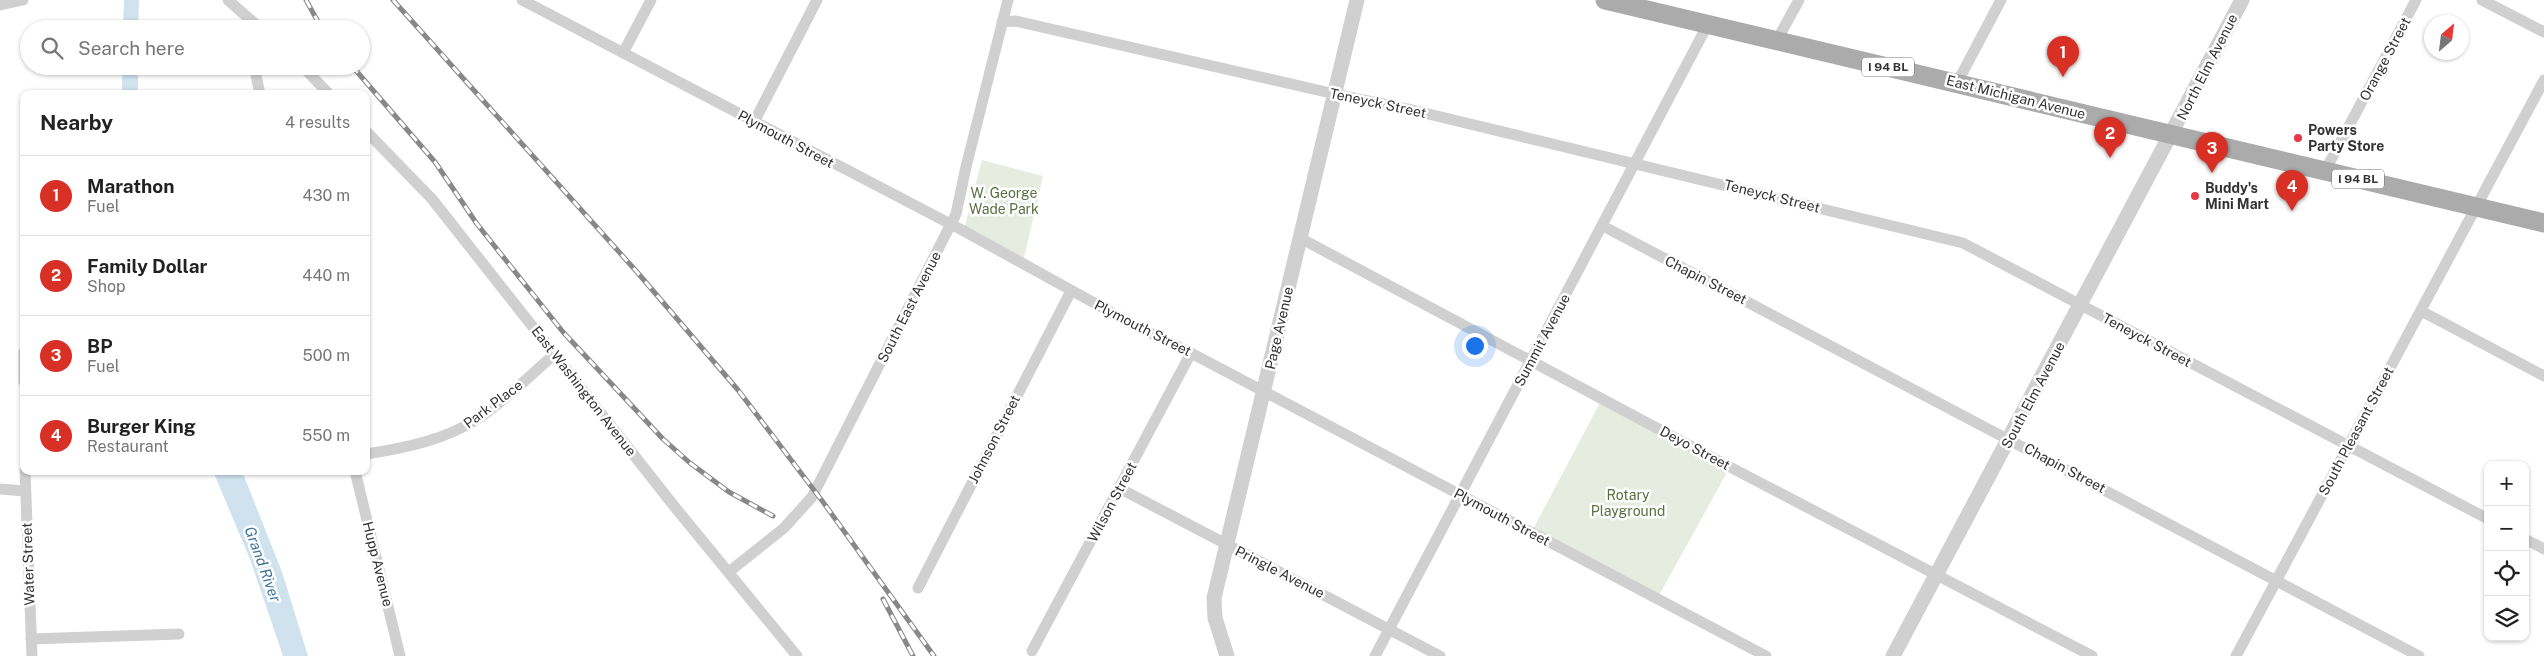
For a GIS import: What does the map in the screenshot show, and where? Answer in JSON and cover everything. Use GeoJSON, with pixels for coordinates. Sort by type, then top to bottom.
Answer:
{"type":"FeatureCollection","features":[{"type":"Feature","properties":{"kind":"main road","name":"East Michigan Avenue"},"geometry":{"type":"LineString","coordinates":[[1605,0],[2544,223]]}},
{"type":"Feature","properties":{"kind":"street"},"geometry":{"type":"LineString","coordinates":[[0,5],[23,0]]}},
{"type":"Feature","properties":{"kind":"street"},"geometry":{"type":"LineString","coordinates":[[228,0],[251,20]]}},
{"type":"Feature","properties":{"kind":"street","name":"Plymouth Street"},"geometry":{"type":"LineString","coordinates":[[522,0],[1766,656]]}},
{"type":"Feature","properties":{"kind":"street"},"geometry":{"type":"LineString","coordinates":[[622,53],[651,0]]}},
{"type":"Feature","properties":{"kind":"street"},"geometry":{"type":"LineString","coordinates":[[754,122],[817,0]]}},
{"type":"Feature","properties":{"kind":"street","name":"South East Avenue"},"geometry":{"type":"LineString","coordinates":[[730,572],[784,528],[812,497],[956,214],[1008,0]]}},
{"type":"Feature","properties":{"kind":"street","name":"Page Avenue"},"geometry":{"type":"LineString","coordinates":[[1227,656],[1217,628],[1214,609],[1227,545],[1357,0]]}},
{"type":"Feature","properties":{"kind":"street"},"geometry":{"type":"LineString","coordinates":[[1777,40],[1799,0]]}},
{"type":"Feature","properties":{"kind":"street"},"geometry":{"type":"LineString","coordinates":[[1957,83],[2001,0]]}},
{"type":"Feature","properties":{"kind":"street","name":"North Elm Avenue"},"geometry":{"type":"LineString","coordinates":[[2172,135],[2242,0]]}},
{"type":"Feature","properties":{"kind":"street","name":"Orange Street"},"geometry":{"type":"LineString","coordinates":[[2325,171],[2416,0]]}},
{"type":"Feature","properties":{"kind":"street"},"geometry":{"type":"LineString","coordinates":[[2482,0],[2544,32]]}},
{"type":"Feature","properties":{"kind":"street"},"geometry":{"type":"LineString","coordinates":[[244,14],[245,20]]}},
{"type":"Feature","properties":{"kind":"street","name":"Teneyck Street"},"geometry":{"type":"LineString","coordinates":[[1002,22],[1016,21],[1412,110],[1963,243],[1984,252],[2081,306],[2484,517]]}},
{"type":"Feature","properties":{"kind":"street","name":"Summit Avenue"},"geometry":{"type":"LineString","coordinates":[[1374,656],[1603,226],[1708,24]]}},
{"type":"Feature","properties":{"kind":"street"},"geometry":{"type":"LineString","coordinates":[[256,75],[259,90]]}},
{"type":"Feature","properties":{"kind":"street"},"geometry":{"type":"LineString","coordinates":[[311,75],[325,90]]}},
{"type":"Feature","properties":{"kind":"street","name":"South Pleasant Street"},"geometry":{"type":"LineString","coordinates":[[2236,656],[2544,80]]}},
{"type":"Feature","properties":{"kind":"street","name":"East Washington Avenue"},"geometry":{"type":"LineString","coordinates":[[370,135],[432,199],[674,506],[797,656]]}},
{"type":"Feature","properties":{"kind":"street","name":"South Elm Avenue"},"geometry":{"type":"LineString","coordinates":[[1893,656],[2172,135]]}},
{"type":"Feature","properties":{"kind":"street","name":"Chapin Street"},"geometry":{"type":"LineString","coordinates":[[1603,226],[2009,438],[2419,656]]}},
{"type":"Feature","properties":{"kind":"street","name":"Deyo Street"},"geometry":{"type":"LineString","coordinates":[[1300,238],[2092,656]]}},
{"type":"Feature","properties":{"kind":"street","name":"Johnson Street"},"geometry":{"type":"LineString","coordinates":[[918,588],[1071,291]]}},
{"type":"Feature","properties":{"kind":"street"},"geometry":{"type":"LineString","coordinates":[[2421,311],[2544,376]]}},
{"type":"Feature","properties":{"kind":"street","name":"Wilson Street"},"geometry":{"type":"LineString","coordinates":[[1032,651],[1191,353]]}},
{"type":"Feature","properties":{"kind":"street","name":"Park Place"},"geometry":{"type":"LineString","coordinates":[[370,453],[425,442],[450,434],[479,418],[555,354]]}},
{"type":"Feature","properties":{"kind":"street","name":"Water Street"},"geometry":{"type":"LineString","coordinates":[[25,475],[32,656]]}},
{"type":"Feature","properties":{"kind":"street","name":"Hupp Avenue"},"geometry":{"type":"LineString","coordinates":[[356,475],[400,656]]}},
{"type":"Feature","properties":{"kind":"street","name":"Pringle Avenue"},"geometry":{"type":"LineString","coordinates":[[1119,488],[1440,656]]}},
{"type":"Feature","properties":{"kind":"street"},"geometry":{"type":"LineString","coordinates":[[0,489],[25,491]]}},
{"type":"Feature","properties":{"kind":"street"},"geometry":{"type":"LineString","coordinates":[[2529,541],[2544,549]]}},
{"type":"Feature","properties":{"kind":"street"},"geometry":{"type":"LineString","coordinates":[[31,639],[179,634]]}},
{"type":"Feature","properties":{"kind":"green space","name":"W. George Wade Park"},"geometry":{"type":"Polygon","coordinates":[[[982,160],[1043,176],[1024,258],[965,226],[982,160]]]}},
{"type":"Feature","properties":{"kind":"green space","name":"Rotary Playground"},"geometry":{"type":"Polygon","coordinates":[[[1602,399],[1730,467],[1657,599],[1531,533],[1602,399]]]}},
{"type":"Feature","properties":{"kind":"water"},"geometry":{"type":"Polygon","coordinates":[[[124,0],[139,0],[138,20],[123,20],[124,0]]]}},
{"type":"Feature","properties":{"kind":"water"},"geometry":{"type":"Polygon","coordinates":[[[122,75],[138,75],[138,90],[122,90],[122,75]]]}},
{"type":"Feature","properties":{"kind":"water","name":"Grand River"},"geometry":{"type":"Polygon","coordinates":[[[215,475],[244,475],[282,572],[308,656],[283,656],[250,559],[215,475]]]}},
{"type":"Feature","properties":{"kind":"railway"},"geometry":{"type":"LineString","coordinates":[[306,0],[317,20]]}},
{"type":"Feature","properties":{"kind":"railway"},"geometry":{"type":"LineString","coordinates":[[393,0],[637,272],[738,390],[823,502],[934,656]]}},
{"type":"Feature","properties":{"kind":"railway"},"geometry":{"type":"LineString","coordinates":[[360,75],[435,162],[477,224],[563,332],[663,439],[690,463],[729,492],[773,516]]}},
{"type":"Feature","properties":{"kind":"railway"},"geometry":{"type":"LineString","coordinates":[[883,599],[913,656]]}},
{"type":"Feature","properties":{"kind":"place","name":"Marathon"},"geometry":{"type":"Point","coordinates":[2063,77]}},
{"type":"Feature","properties":{"kind":"place","name":"Powers Party Store"},"geometry":{"type":"Point","coordinates":[2298,138]}},
{"type":"Feature","properties":{"kind":"place","name":"Family Dollar"},"geometry":{"type":"Point","coordinates":[2110,158]}},
{"type":"Feature","properties":{"kind":"place","name":"BP"},"geometry":{"type":"Point","coordinates":[2212,173]}},
{"type":"Feature","properties":{"kind":"place","name":"Buddy's Mini Mart"},"geometry":{"type":"Point","coordinates":[2195,196]}},
{"type":"Feature","properties":{"kind":"place","name":"Burger King"},"geometry":{"type":"Point","coordinates":[2292,211]}}]}
